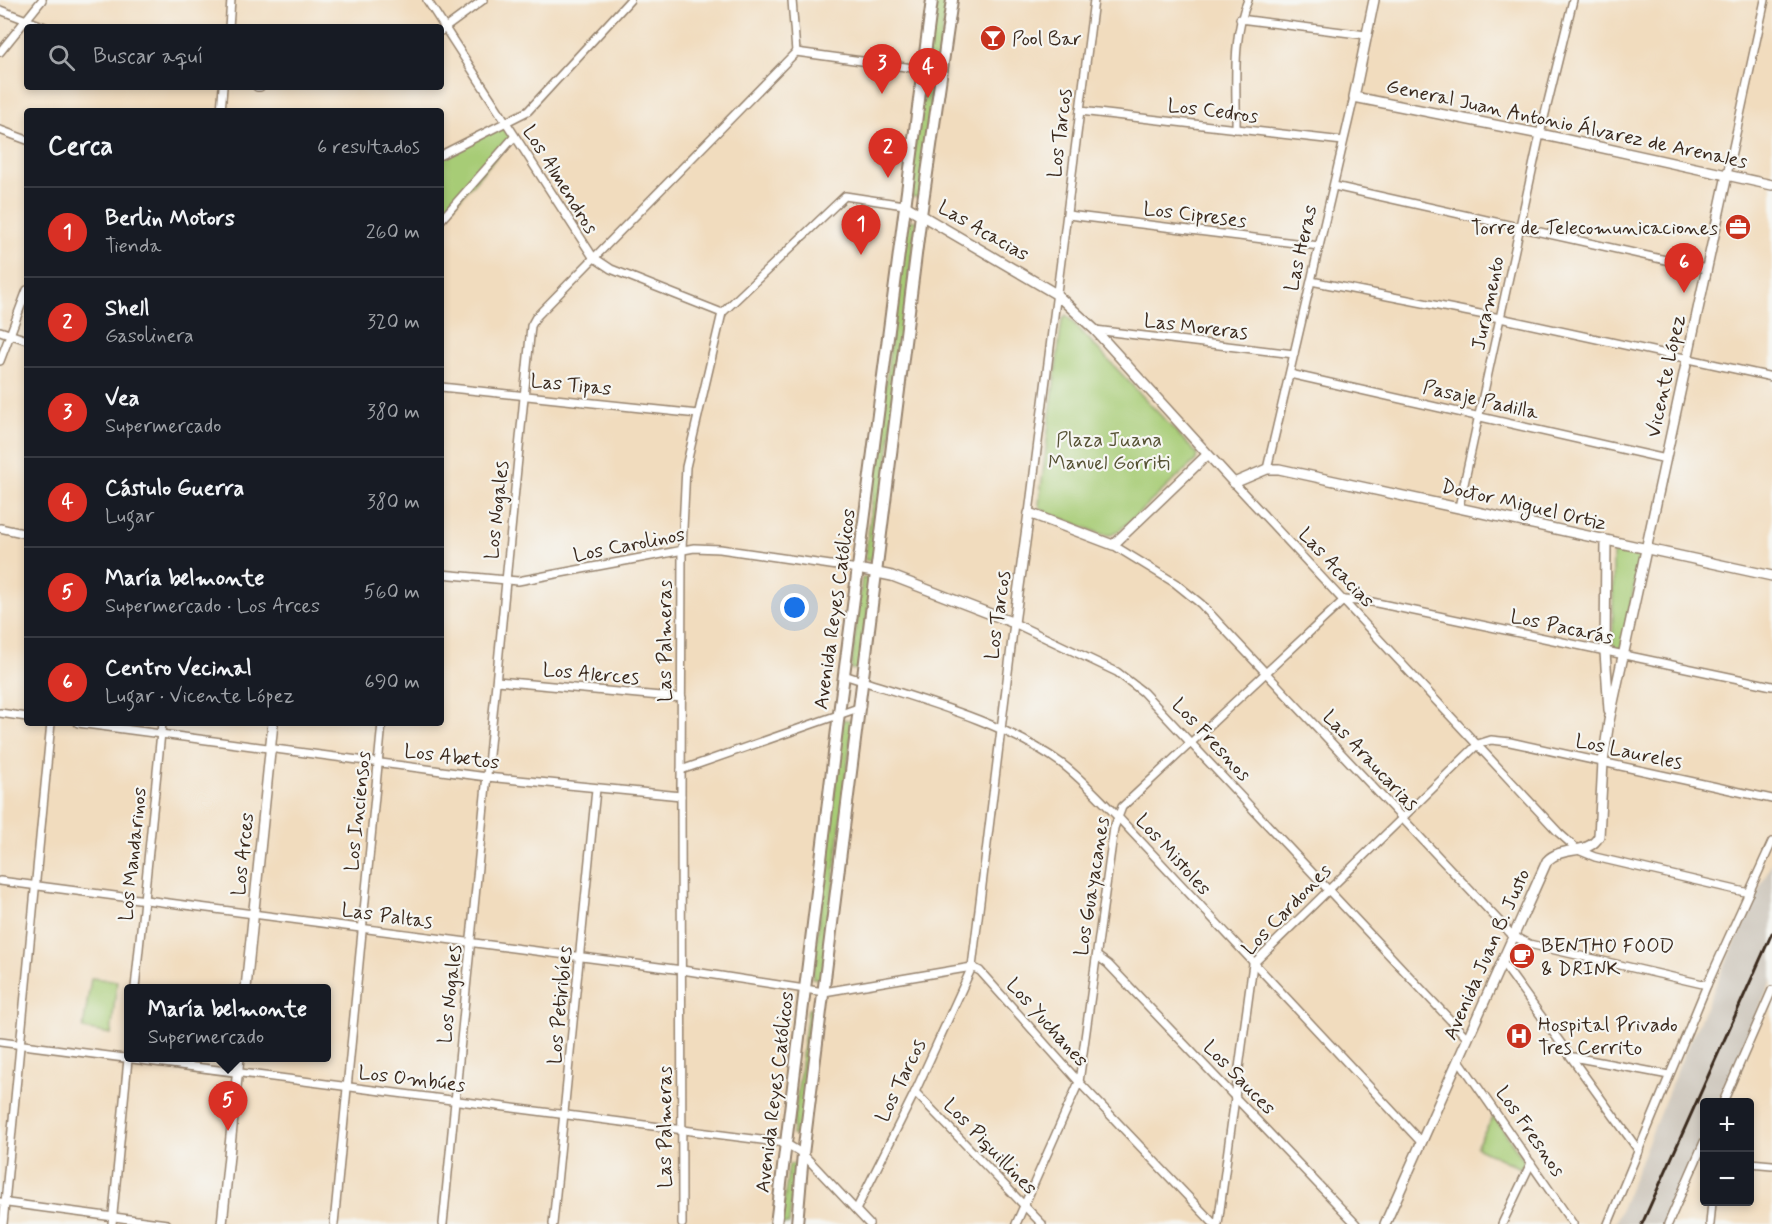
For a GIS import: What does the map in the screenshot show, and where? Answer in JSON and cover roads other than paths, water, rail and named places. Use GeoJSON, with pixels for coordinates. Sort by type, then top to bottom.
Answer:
{"type":"FeatureCollection","features":[{"type":"Feature","properties":{"kind":"main road","name":"Avenida Reyes Católicos"},"geometry":{"type":"LineString","coordinates":[[776,1224],[839,713],[932,0]]}},
{"type":"Feature","properties":{"kind":"main road","name":"Avenida Reyes Católicos"},"geometry":{"type":"LineString","coordinates":[[797,1224],[803,1154],[878,572],[921,215],[952,0]]}},
{"type":"Feature","properties":{"kind":"street"},"geometry":{"type":"LineString","coordinates":[[0,52],[42,0]]}},
{"type":"Feature","properties":{"kind":"street"},"geometry":{"type":"LineString","coordinates":[[229,24],[231,0]]}},
{"type":"Feature","properties":{"kind":"street","name":"Los Almendros"},"geometry":{"type":"LineString","coordinates":[[427,0],[440,24]]}},
{"type":"Feature","properties":{"kind":"street"},"geometry":{"type":"LineString","coordinates":[[444,29],[483,0]]}},
{"type":"Feature","properties":{"kind":"street"},"geometry":{"type":"LineString","coordinates":[[444,154],[507,124],[538,102],[630,0]]}},
{"type":"Feature","properties":{"kind":"street"},"geometry":{"type":"LineString","coordinates":[[792,0],[796,52],[942,72]]}},
{"type":"Feature","properties":{"kind":"street","name":"Los Tarcos"},"geometry":{"type":"LineString","coordinates":[[856,1210],[915,1092],[972,967],[1000,729],[1094,0]]}},
{"type":"Feature","properties":{"kind":"street"},"geometry":{"type":"LineString","coordinates":[[1236,129],[1240,19],[1248,0]]}},
{"type":"Feature","properties":{"kind":"street","name":"Las Heras"},"geometry":{"type":"LineString","coordinates":[[1268,469],[1334,186],[1374,0]]}},
{"type":"Feature","properties":{"kind":"street","name":"Juramento"},"geometry":{"type":"LineString","coordinates":[[1459,507],[1540,134],[1573,0]]}},
{"type":"Feature","properties":{"kind":"street","name":"Vicente López"},"geometry":{"type":"LineString","coordinates":[[1647,549],[1765,0]]}},
{"type":"Feature","properties":{"kind":"street"},"geometry":{"type":"LineString","coordinates":[[0,10],[37,24]]}},
{"type":"Feature","properties":{"kind":"street"},"geometry":{"type":"LineString","coordinates":[[1240,19],[1366,35]]}},
{"type":"Feature","properties":{"kind":"street","name":"Los Almendros"},"geometry":{"type":"LineString","coordinates":[[444,31],[593,257],[611,269],[722,313]]}},
{"type":"Feature","properties":{"kind":"street","name":"Los Nogales"},"geometry":{"type":"LineString","coordinates":[[443,1224],[532,322],[593,257],[796,52]]}},
{"type":"Feature","properties":{"kind":"street"},"geometry":{"type":"LineString","coordinates":[[221,108],[223,90]]}},
{"type":"Feature","properties":{"kind":"street","name":"General Juan Antonio Álvarez de Arenales"},"geometry":{"type":"LineString","coordinates":[[1354,97],[1540,134],[1772,186]]}},
{"type":"Feature","properties":{"kind":"street","name":"Los Cedros"},"geometry":{"type":"LineString","coordinates":[[1080,111],[1343,141]]}},
{"type":"Feature","properties":{"kind":"street"},"geometry":{"type":"LineString","coordinates":[[0,130],[24,139]]}},
{"type":"Feature","properties":{"kind":"street"},"geometry":{"type":"LineString","coordinates":[[444,217],[514,136]]}},
{"type":"Feature","properties":{"kind":"street"},"geometry":{"type":"LineString","coordinates":[[1334,186],[1706,269]]}},
{"type":"Feature","properties":{"kind":"street"},"geometry":{"type":"LineString","coordinates":[[722,313],[844,196],[904,205],[921,215]]}},
{"type":"Feature","properties":{"kind":"street","name":"Las Acacias"},"geometry":{"type":"LineString","coordinates":[[921,215],[1056,294],[1095,330],[1207,455],[1478,744],[1559,834],[1578,850],[1595,857],[1749,893]]}},
{"type":"Feature","properties":{"kind":"street","name":"Los Cipreses"},"geometry":{"type":"LineString","coordinates":[[1068,215],[1319,246]]}},
{"type":"Feature","properties":{"kind":"street"},"geometry":{"type":"LineString","coordinates":[[1311,281],[1500,318],[1772,377]]}},
{"type":"Feature","properties":{"kind":"street"},"geometry":{"type":"LineString","coordinates":[[0,361],[24,298]]}},
{"type":"Feature","properties":{"kind":"street","name":"Las Palmeras"},"geometry":{"type":"LineString","coordinates":[[682,1224],[681,770],[684,476],[722,313]]}},
{"type":"Feature","properties":{"kind":"street"},"geometry":{"type":"LineString","coordinates":[[0,330],[24,339]]}},
{"type":"Feature","properties":{"kind":"street","name":"Las Moreras"},"geometry":{"type":"LineString","coordinates":[[1095,330],[1294,354]]}},
{"type":"Feature","properties":{"kind":"street","name":"Pasaje Padilla"},"geometry":{"type":"LineString","coordinates":[[1290,374],[1480,415],[1666,459]]}},
{"type":"Feature","properties":{"kind":"street","name":"Las Tipas"},"geometry":{"type":"LineString","coordinates":[[444,387],[698,414]]}},
{"type":"Feature","properties":{"kind":"street"},"geometry":{"type":"LineString","coordinates":[[1113,545],[1207,455]]}},
{"type":"Feature","properties":{"kind":"street"},"geometry":{"type":"LineString","coordinates":[[1234,483],[1268,469]]}},
{"type":"Feature","properties":{"kind":"street","name":"Doctor Miguel Ortiz"},"geometry":{"type":"LineString","coordinates":[[1268,469],[1459,507],[1772,576]]}},
{"type":"Feature","properties":{"kind":"street","name":"Las Araucarias"},"geometry":{"type":"LineString","coordinates":[[1029,513],[1113,545],[1189,593],[1513,936],[1529,944],[1707,985]]}},
{"type":"Feature","properties":{"kind":"street"},"geometry":{"type":"LineString","coordinates":[[0,528],[24,533]]}},
{"type":"Feature","properties":{"kind":"street","name":"Avenida Juan B. Justo"},"geometry":{"type":"LineString","coordinates":[[1606,541],[1605,652],[1610,721]]}},
{"type":"Feature","properties":{"kind":"street","name":"Los Carolinos"},"geometry":{"type":"LineString","coordinates":[[444,574],[506,581],[539,578],[682,549],[720,549],[858,569]]}},
{"type":"Feature","properties":{"kind":"street","name":"Avenida Juan B. Justo"},"geometry":{"type":"LineString","coordinates":[[1385,1224],[1547,861],[1553,855],[1563,851],[1578,850],[1595,843],[1599,836],[1603,762],[1647,549]]}},
{"type":"Feature","properties":{"kind":"street","name":"Los Fresnos"},"geometry":{"type":"LineString","coordinates":[[858,569],[878,572],[1014,623],[1117,672],[1143,692],[1468,1039]]}},
{"type":"Feature","properties":{"kind":"street","name":"Los Pacarás"},"geometry":{"type":"LineString","coordinates":[[1344,600],[1372,602],[1772,686]]}},
{"type":"Feature","properties":{"kind":"street","name":"Los Guayacanes"},"geometry":{"type":"LineString","coordinates":[[1016,1224],[1079,1082],[1117,816],[1122,807],[1344,600]]}},
{"type":"Feature","properties":{"kind":"street","name":"Los Mistoles"},"geometry":{"type":"LineString","coordinates":[[844,675],[1000,729],[1060,762],[1117,816],[1421,1142]]}},
{"type":"Feature","properties":{"kind":"street","name":"Los Alerces"},"geometry":{"type":"LineString","coordinates":[[497,681],[682,698]]}},
{"type":"Feature","properties":{"kind":"street"},"geometry":{"type":"LineString","coordinates":[[681,770],[861,707]]}},
{"type":"Feature","properties":{"kind":"street"},"geometry":{"type":"LineString","coordinates":[[0,713],[24,717]]}},
{"type":"Feature","properties":{"kind":"street"},"geometry":{"type":"LineString","coordinates":[[3,1224],[3,1202],[21,1044],[51,726]]}},
{"type":"Feature","properties":{"kind":"street","name":"Los Abetos"},"geometry":{"type":"LineString","coordinates":[[101,726],[488,777],[681,796]]}},
{"type":"Feature","properties":{"kind":"street","name":"Los Mandarinos"},"geometry":{"type":"LineString","coordinates":[[135,984],[162,726]]}},
{"type":"Feature","properties":{"kind":"street","name":"Los Arces"},"geometry":{"type":"LineString","coordinates":[[246,984],[273,726]]}},
{"type":"Feature","properties":{"kind":"street","name":"Los Inciensos"},"geometry":{"type":"LineString","coordinates":[[334,1224],[382,726]]}},
{"type":"Feature","properties":{"kind":"street","name":"Los Laureles"},"geometry":{"type":"LineString","coordinates":[[1478,744],[1491,740],[1510,742],[1772,800]]}},
{"type":"Feature","properties":{"kind":"street","name":"Los Cardones"},"geometry":{"type":"LineString","coordinates":[[1216,1224],[1253,964],[1478,744]]}},
{"type":"Feature","properties":{"kind":"street","name":"Los Petiribíes"},"geometry":{"type":"LineString","coordinates":[[553,1224],[596,789]]}},
{"type":"Feature","properties":{"kind":"street"},"geometry":{"type":"LineString","coordinates":[[1608,1224],[1707,985],[1772,842]]}},
{"type":"Feature","properties":{"kind":"street","name":"Las Paltas"},"geometry":{"type":"LineString","coordinates":[[0,881],[682,970],[806,989]]}},
{"type":"Feature","properties":{"kind":"street","name":"Los Sauces"},"geometry":{"type":"LineString","coordinates":[[1097,956],[1108,964],[1235,1095],[1356,1224]]}},
{"type":"Feature","properties":{"kind":"street"},"geometry":{"type":"LineString","coordinates":[[1502,962],[1639,1150]]}},
{"type":"Feature","properties":{"kind":"street"},"geometry":{"type":"LineString","coordinates":[[806,989],[824,992],[972,967]]}},
{"type":"Feature","properties":{"kind":"street","name":"Los Yuchanes"},"geometry":{"type":"LineString","coordinates":[[972,967],[980,971],[1079,1082],[1216,1224]]}},
{"type":"Feature","properties":{"kind":"street"},"geometry":{"type":"LineString","coordinates":[[1725,1098],[1772,990]]}},
{"type":"Feature","properties":{"kind":"street","name":"Los Ombúes"},"geometry":{"type":"LineString","coordinates":[[0,1042],[124,1057]]}},
{"type":"Feature","properties":{"kind":"street"},"geometry":{"type":"LineString","coordinates":[[1573,1057],[1669,1075]]}},
{"type":"Feature","properties":{"kind":"street","name":"Los Fresnos"},"geometry":{"type":"LineString","coordinates":[[1459,1060],[1573,1224]]}},
{"type":"Feature","properties":{"kind":"street"},"geometry":{"type":"LineString","coordinates":[[112,1220],[128,1062]]}},
{"type":"Feature","properties":{"kind":"street","name":"Los Ombúes"},"geometry":{"type":"LineString","coordinates":[[159,1062],[785,1143]]}},
{"type":"Feature","properties":{"kind":"street"},"geometry":{"type":"LineString","coordinates":[[222,1224],[238,1062]]}},
{"type":"Feature","properties":{"kind":"street","name":"Los Piquillines"},"geometry":{"type":"LineString","coordinates":[[915,1092],[1042,1224]]}},
{"type":"Feature","properties":{"kind":"street"},"geometry":{"type":"LineString","coordinates":[[785,1143],[803,1154],[869,1224]]}},
{"type":"Feature","properties":{"kind":"street"},"geometry":{"type":"LineString","coordinates":[[1668,1224],[1700,1157]]}},
{"type":"Feature","properties":{"kind":"street"},"geometry":{"type":"LineString","coordinates":[[1502,1224],[1531,1163]]}},
{"type":"Feature","properties":{"kind":"street"},"geometry":{"type":"LineString","coordinates":[[1754,1163],[1772,1165]]}},
{"type":"Feature","properties":{"kind":"street"},"geometry":{"type":"LineString","coordinates":[[3,1202],[112,1220],[167,1224]]}},
{"type":"Feature","properties":{"kind":"street"},"geometry":{"type":"LineString","coordinates":[[1710,1224],[1712,1206]]}},
{"type":"Feature","properties":{"kind":"railway"},"geometry":{"type":"LineString","coordinates":[[1642,1224],[1772,933]]}},
{"type":"Feature","properties":{"kind":"place","name":"Pool Bar"},"geometry":{"type":"Point","coordinates":[993,38]}},
{"type":"Feature","properties":{"kind":"place","name":"Vea"},"geometry":{"type":"Point","coordinates":[882,94]}},
{"type":"Feature","properties":{"kind":"place","name":"Cástulo Guerra"},"geometry":{"type":"Point","coordinates":[928,98]}},
{"type":"Feature","properties":{"kind":"place","name":"Shell"},"geometry":{"type":"Point","coordinates":[888,178]}},
{"type":"Feature","properties":{"kind":"place","name":"Torre de Telecomunicaciones"},"geometry":{"type":"Point","coordinates":[1738,227]}},
{"type":"Feature","properties":{"kind":"place","name":"Berlin Motors"},"geometry":{"type":"Point","coordinates":[861,255]}},
{"type":"Feature","properties":{"kind":"place","name":"Centro Vecinal"},"geometry":{"type":"Point","coordinates":[1684,293]}},
{"type":"Feature","properties":{"kind":"place","name":"BENTHO FOOD & DRINK"},"geometry":{"type":"Point","coordinates":[1522,956]}},
{"type":"Feature","properties":{"kind":"place","name":"Hospital Privado Tres Cerrito"},"geometry":{"type":"Point","coordinates":[1519,1036]}},
{"type":"Feature","properties":{"kind":"place","name":"María belmonte"},"geometry":{"type":"Point","coordinates":[228,1131]}},
{"type":"Feature","properties":{"kind":"park label","name":"Plaza Juana Manuel Gorriti"},"geometry":{"type":"Point","coordinates":[1109,450]}}]}
